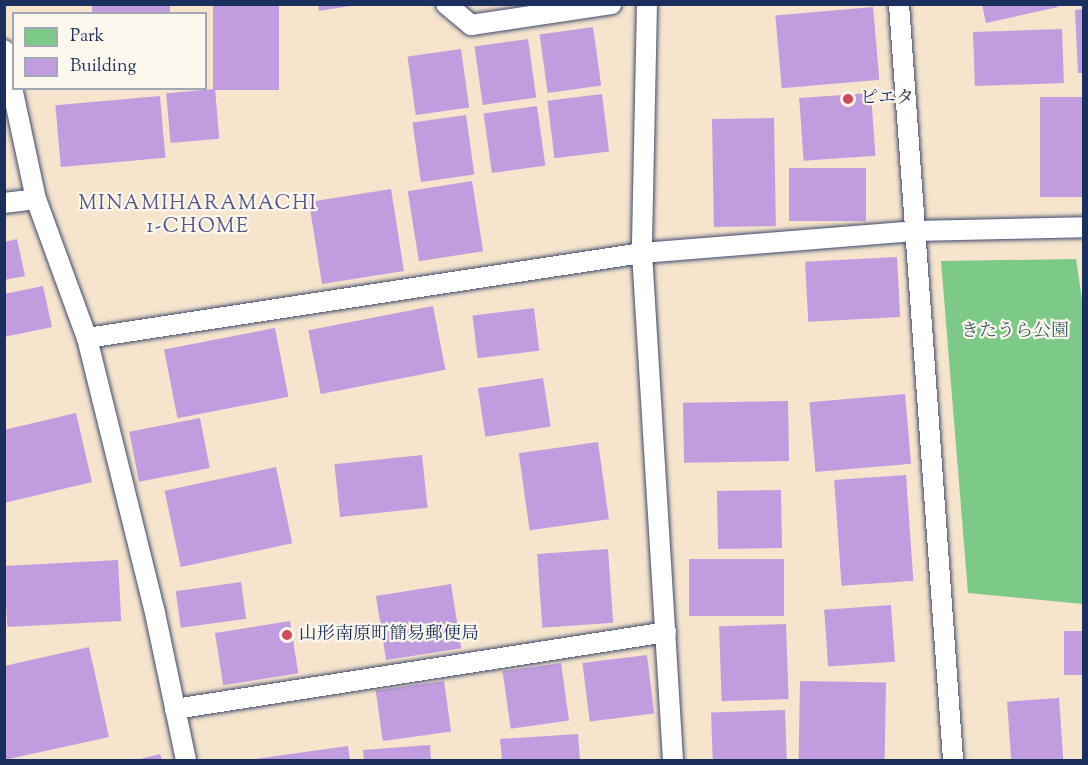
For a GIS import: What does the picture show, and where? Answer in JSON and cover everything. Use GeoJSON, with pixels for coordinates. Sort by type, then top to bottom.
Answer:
{"type":"FeatureCollection","features":[{"type":"Feature","properties":{"kind":"lane"},"geometry":{"type":"LineString","coordinates":[[446,4],[471,25],[611,4]]}},
{"type":"Feature","properties":{"kind":"lane"},"geometry":{"type":"LineString","coordinates":[[647,4],[642,253],[674,760]]}},
{"type":"Feature","properties":{"kind":"lane"},"geometry":{"type":"LineString","coordinates":[[899,4],[953,760]]}},
{"type":"Feature","properties":{"kind":"lane"},"geometry":{"type":"LineString","coordinates":[[4,50],[12,87]]}},
{"type":"Feature","properties":{"kind":"lane"},"geometry":{"type":"LineString","coordinates":[[13,90],[36,199],[87,338],[155,614],[186,760]]}},
{"type":"Feature","properties":{"kind":"lane"},"geometry":{"type":"LineString","coordinates":[[4,203],[36,199]]}},
{"type":"Feature","properties":{"kind":"lane"},"geometry":{"type":"LineString","coordinates":[[87,338],[642,253],[914,231],[1083,227]]}},
{"type":"Feature","properties":{"kind":"lane"},"geometry":{"type":"LineString","coordinates":[[175,709],[666,632]]}},
{"type":"Feature","properties":{"kind":"green space","name":"きたうら公園"},"geometry":{"type":"Polygon","coordinates":[[[1076,259],[1084,313],[1083,604],[968,593],[941,261],[1076,259]]]}},
{"type":"Feature","properties":{"kind":"building"},"geometry":{"type":"Polygon","coordinates":[[[92,4],[170,4],[170,12],[92,12],[92,4]]]}},
{"type":"Feature","properties":{"kind":"building"},"geometry":{"type":"Polygon","coordinates":[[[213,4],[279,4],[279,90],[213,90],[213,4]]]}},
{"type":"Feature","properties":{"kind":"building"},"geometry":{"type":"Polygon","coordinates":[[[318,4],[350,4],[350,6],[319,11],[318,4]]]}},
{"type":"Feature","properties":{"kind":"building"},"geometry":{"type":"Polygon","coordinates":[[[982,4],[1057,4],[1058,7],[986,23],[982,4]]]}},
{"type":"Feature","properties":{"kind":"building"},"geometry":{"type":"Polygon","coordinates":[[[873,7],[879,80],[782,88],[775,16],[873,7]]]}},
{"type":"Feature","properties":{"kind":"building"},"geometry":{"type":"Polygon","coordinates":[[[1084,9],[1084,73],[1078,73],[1075,10],[1084,9]]]}},
{"type":"Feature","properties":{"kind":"building"},"geometry":{"type":"Polygon","coordinates":[[[593,27],[601,85],[548,93],[540,35],[593,27]]]}},
{"type":"Feature","properties":{"kind":"building"},"geometry":{"type":"Polygon","coordinates":[[[1062,29],[1064,83],[975,86],[973,32],[1062,29]]]}},
{"type":"Feature","properties":{"kind":"building"},"geometry":{"type":"Polygon","coordinates":[[[528,39],[536,97],[483,105],[475,47],[528,39]]]}},
{"type":"Feature","properties":{"kind":"building"},"geometry":{"type":"Polygon","coordinates":[[[461,49],[469,107],[416,115],[408,57],[461,49]]]}},
{"type":"Feature","properties":{"kind":"building"},"geometry":{"type":"Polygon","coordinates":[[[215,89],[219,139],[171,143],[166,93],[215,89]]]}},
{"type":"Feature","properties":{"kind":"building"},"geometry":{"type":"Polygon","coordinates":[[[871,93],[875,156],[804,161],[799,98],[871,93]]]}},
{"type":"Feature","properties":{"kind":"building"},"geometry":{"type":"Polygon","coordinates":[[[602,94],[609,152],[554,158],[547,101],[602,94]]]}},
{"type":"Feature","properties":{"kind":"building"},"geometry":{"type":"Polygon","coordinates":[[[160,96],[165,158],[61,167],[55,105],[160,96]]]}},
{"type":"Feature","properties":{"kind":"building"},"geometry":{"type":"Polygon","coordinates":[[[1040,97],[1084,97],[1084,197],[1040,197],[1040,97]]]}},
{"type":"Feature","properties":{"kind":"building"},"geometry":{"type":"Polygon","coordinates":[[[537,106],[545,165],[492,173],[484,114],[537,106]]]}},
{"type":"Feature","properties":{"kind":"building"},"geometry":{"type":"Polygon","coordinates":[[[466,115],[474,174],[421,182],[413,123],[466,115]]]}},
{"type":"Feature","properties":{"kind":"building"},"geometry":{"type":"Polygon","coordinates":[[[774,118],[776,226],[714,227],[712,119],[774,118]]]}},
{"type":"Feature","properties":{"kind":"building"},"geometry":{"type":"Polygon","coordinates":[[[789,168],[866,168],[866,221],[789,221],[789,168]]]}},
{"type":"Feature","properties":{"kind":"building"},"geometry":{"type":"Polygon","coordinates":[[[472,181],[483,251],[419,261],[408,191],[472,181]]]}},
{"type":"Feature","properties":{"kind":"building"},"geometry":{"type":"Polygon","coordinates":[[[391,189],[404,271],[322,284],[309,202],[391,189]]]}},
{"type":"Feature","properties":{"kind":"building"},"geometry":{"type":"Polygon","coordinates":[[[17,239],[25,276],[4,280],[4,242],[17,239]]]}},
{"type":"Feature","properties":{"kind":"building"},"geometry":{"type":"Polygon","coordinates":[[[897,257],[900,317],[808,322],[805,262],[897,257]]]}},
{"type":"Feature","properties":{"kind":"building"},"geometry":{"type":"Polygon","coordinates":[[[43,286],[52,327],[4,337],[4,294],[43,286]]]}},
{"type":"Feature","properties":{"kind":"building"},"geometry":{"type":"Polygon","coordinates":[[[433,306],[445,370],[321,394],[308,330],[433,306]]]}},
{"type":"Feature","properties":{"kind":"building"},"geometry":{"type":"Polygon","coordinates":[[[534,308],[539,351],[478,358],[472,316],[534,308]]]}},
{"type":"Feature","properties":{"kind":"building"},"geometry":{"type":"Polygon","coordinates":[[[275,328],[288,397],[177,418],[164,350],[275,328]]]}},
{"type":"Feature","properties":{"kind":"building"},"geometry":{"type":"Polygon","coordinates":[[[543,378],[551,426],[485,437],[478,388],[543,378]]]}},
{"type":"Feature","properties":{"kind":"building"},"geometry":{"type":"Polygon","coordinates":[[[905,394],[911,464],[815,472],[809,402],[905,394]]]}},
{"type":"Feature","properties":{"kind":"building"},"geometry":{"type":"Polygon","coordinates":[[[788,401],[789,461],[684,463],[683,403],[788,401]]]}},
{"type":"Feature","properties":{"kind":"building"},"geometry":{"type":"Polygon","coordinates":[[[76,413],[92,482],[4,503],[4,430],[76,413]]]}},
{"type":"Feature","properties":{"kind":"building"},"geometry":{"type":"Polygon","coordinates":[[[200,418],[210,468],[139,482],[129,432],[200,418]]]}},
{"type":"Feature","properties":{"kind":"building"},"geometry":{"type":"Polygon","coordinates":[[[598,442],[609,519],[530,530],[519,453],[598,442]]]}},
{"type":"Feature","properties":{"kind":"building"},"geometry":{"type":"Polygon","coordinates":[[[422,455],[428,508],[340,517],[334,464],[422,455]]]}},
{"type":"Feature","properties":{"kind":"building"},"geometry":{"type":"Polygon","coordinates":[[[276,467],[292,543],[181,567],[164,491],[276,467]]]}},
{"type":"Feature","properties":{"kind":"building"},"geometry":{"type":"Polygon","coordinates":[[[906,475],[913,581],[842,586],[834,480],[906,475]]]}},
{"type":"Feature","properties":{"kind":"building"},"geometry":{"type":"Polygon","coordinates":[[[781,490],[782,548],[718,549],[717,491],[781,490]]]}},
{"type":"Feature","properties":{"kind":"building"},"geometry":{"type":"Polygon","coordinates":[[[608,549],[613,623],[542,628],[537,554],[608,549]]]}},
{"type":"Feature","properties":{"kind":"building"},"geometry":{"type":"Polygon","coordinates":[[[689,559],[784,559],[784,616],[689,616],[689,559]]]}},
{"type":"Feature","properties":{"kind":"building"},"geometry":{"type":"Polygon","coordinates":[[[118,560],[121,621],[7,627],[4,566],[118,560]]]}},
{"type":"Feature","properties":{"kind":"building"},"geometry":{"type":"Polygon","coordinates":[[[241,582],[246,619],[181,628],[176,591],[241,582]]]}},
{"type":"Feature","properties":{"kind":"building"},"geometry":{"type":"Polygon","coordinates":[[[451,584],[461,648],[386,660],[376,596],[451,584]]]}},
{"type":"Feature","properties":{"kind":"building"},"geometry":{"type":"Polygon","coordinates":[[[891,605],[895,662],[828,667],[824,610],[891,605]]]}},
{"type":"Feature","properties":{"kind":"building"},"geometry":{"type":"Polygon","coordinates":[[[290,621],[298,673],[223,685],[215,633],[290,621]]]}},
{"type":"Feature","properties":{"kind":"building"},"geometry":{"type":"Polygon","coordinates":[[[786,624],[789,699],[722,701],[719,626],[786,624]]]}},
{"type":"Feature","properties":{"kind":"building"},"geometry":{"type":"Polygon","coordinates":[[[1064,631],[1084,631],[1084,675],[1064,675],[1064,631]]]}},
{"type":"Feature","properties":{"kind":"building"},"geometry":{"type":"Polygon","coordinates":[[[89,647],[109,737],[4,760],[4,666],[89,647]]]}},
{"type":"Feature","properties":{"kind":"building"},"geometry":{"type":"Polygon","coordinates":[[[647,655],[654,714],[590,721],[582,663],[647,655]]]}},
{"type":"Feature","properties":{"kind":"building"},"geometry":{"type":"Polygon","coordinates":[[[561,663],[569,720],[511,729],[503,671],[561,663]]]}},
{"type":"Feature","properties":{"kind":"building"},"geometry":{"type":"Polygon","coordinates":[[[444,681],[451,732],[383,741],[376,691],[444,681]]]}},
{"type":"Feature","properties":{"kind":"building"},"geometry":{"type":"Polygon","coordinates":[[[800,681],[886,683],[885,760],[799,760],[800,681]]]}},
{"type":"Feature","properties":{"kind":"building"},"geometry":{"type":"Polygon","coordinates":[[[1059,698],[1063,760],[1011,760],[1007,702],[1059,698]]]}},
{"type":"Feature","properties":{"kind":"building"},"geometry":{"type":"Polygon","coordinates":[[[785,710],[787,760],[713,760],[711,713],[785,710]]]}},
{"type":"Feature","properties":{"kind":"building"},"geometry":{"type":"Polygon","coordinates":[[[578,734],[580,760],[502,760],[500,739],[578,734]]]}},
{"type":"Feature","properties":{"kind":"building"},"geometry":{"type":"Polygon","coordinates":[[[430,745],[431,760],[364,760],[363,750],[430,745]]]}},
{"type":"Feature","properties":{"kind":"building"},"geometry":{"type":"Polygon","coordinates":[[[348,746],[350,760],[255,760],[255,759],[348,746]]]}},
{"type":"Feature","properties":{"kind":"building"},"geometry":{"type":"Polygon","coordinates":[[[160,754],[162,760],[136,760],[160,754]]]}},
{"type":"Feature","properties":{"kind":"place","name":"ピエタ"},"geometry":{"type":"Point","coordinates":[848,99]}},
{"type":"Feature","properties":{"kind":"place","name":"山形南原町簡易郵便局"},"geometry":{"type":"Point","coordinates":[287,635]}},
{"type":"Feature","properties":{"kind":"district","name":"MINAMIHARAMACHI 1-CHOME"},"geometry":{"type":"Point","coordinates":[198,216]}}]}
